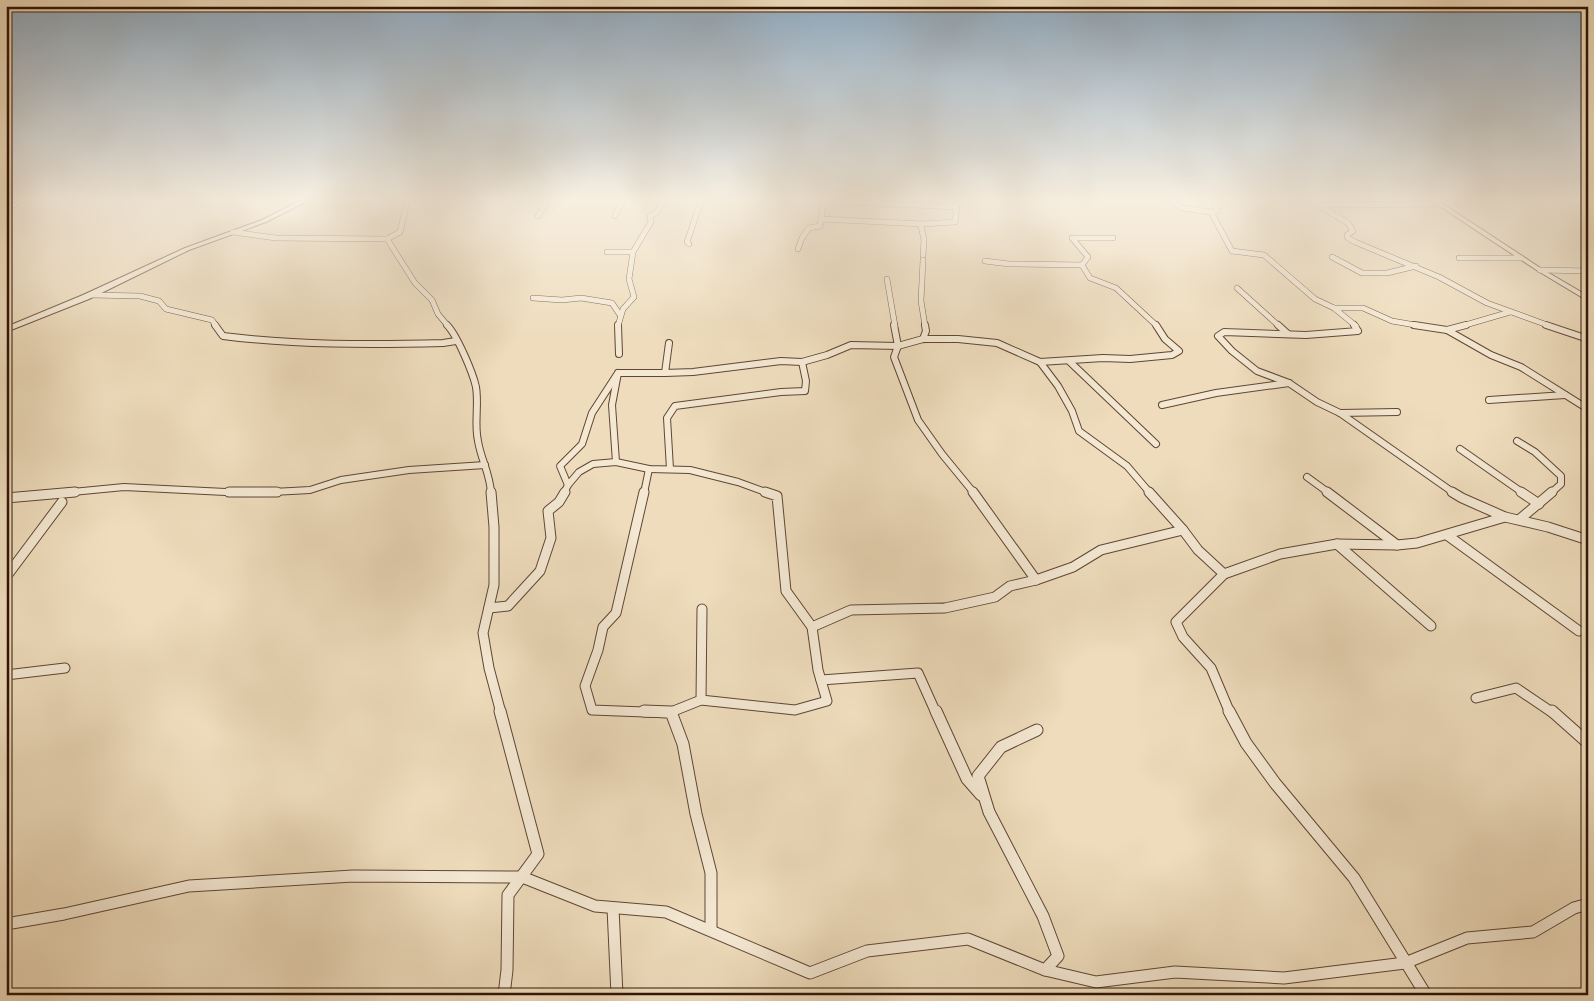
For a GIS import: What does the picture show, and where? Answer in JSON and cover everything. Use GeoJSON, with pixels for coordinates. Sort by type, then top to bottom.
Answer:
{"type":"FeatureCollection","features":[{"type":"Feature","properties":{"kind":"street"},"geometry":{"type":"LineString","coordinates":[[6,330],[91,295],[199,245]]}},
{"type":"Feature","properties":{"kind":"street"},"geometry":{"type":"LineString","coordinates":[[391,245],[415,283],[432,300],[438,314],[454,332],[476,387],[477,439],[490,476],[494,527],[494,585],[483,633],[489,668],[538,854],[508,895],[507,970],[504,995]]}},
{"type":"Feature","properties":{"kind":"street"},"geometry":{"type":"LineString","coordinates":[[619,354],[620,315],[634,297],[629,279],[633,252],[637,245]]}},
{"type":"Feature","properties":{"kind":"street"},"geometry":{"type":"LineString","coordinates":[[798,249],[800,245]]}},
{"type":"Feature","properties":{"kind":"street"},"geometry":{"type":"LineString","coordinates":[[923,340],[926,330],[920,301],[924,245]]}},
{"type":"Feature","properties":{"kind":"street"},"geometry":{"type":"LineString","coordinates":[[1078,245],[1088,257],[1082,265]]}},
{"type":"Feature","properties":{"kind":"street"},"geometry":{"type":"LineString","coordinates":[[1229,245],[1232,251],[1264,256],[1315,299],[1334,308],[1356,326],[1358,331],[1306,335],[1224,332],[1218,336],[1232,351],[1257,371],[1289,383],[1317,402],[1340,413],[1409,463],[1462,498],[1505,517],[1520,519],[1588,540]]}},
{"type":"Feature","properties":{"kind":"street"},"geometry":{"type":"LineString","coordinates":[[1364,245],[1416,266],[1510,312],[1588,338]]}},
{"type":"Feature","properties":{"kind":"street"},"geometry":{"type":"LineString","coordinates":[[1501,245],[1588,299]]}},
{"type":"Feature","properties":{"kind":"street"},"geometry":{"type":"LineString","coordinates":[[607,252],[633,252]]}},
{"type":"Feature","properties":{"kind":"street"},"geometry":{"type":"LineString","coordinates":[[1332,257],[1362,273],[1387,273],[1416,266]]}},
{"type":"Feature","properties":{"kind":"street"},"geometry":{"type":"LineString","coordinates":[[1459,258],[1521,258]]}},
{"type":"Feature","properties":{"kind":"street"},"geometry":{"type":"LineString","coordinates":[[618,373],[693,372],[781,361],[802,362],[827,355],[851,345],[898,346],[923,340],[958,339],[997,343],[1040,362],[1172,356],[1179,351],[1165,339],[1156,322],[1116,288],[1090,278],[1082,265],[1062,262],[1004,265],[985,261]]}},
{"type":"Feature","properties":{"kind":"street"},"geometry":{"type":"LineString","coordinates":[[1540,270],[1588,271]]}},
{"type":"Feature","properties":{"kind":"street"},"geometry":{"type":"LineString","coordinates":[[887,280],[898,346],[894,357],[918,420],[942,454],[965,480],[1036,580]]}},
{"type":"Feature","properties":{"kind":"street"},"geometry":{"type":"LineString","coordinates":[[1237,288],[1288,334]]}},
{"type":"Feature","properties":{"kind":"street"},"geometry":{"type":"LineString","coordinates":[[91,295],[140,296],[159,301],[166,309],[212,320],[223,336],[261,341],[353,346],[456,340]]}},
{"type":"Feature","properties":{"kind":"street"},"geometry":{"type":"LineString","coordinates":[[533,298],[562,300],[581,298],[612,303],[620,315]]}},
{"type":"Feature","properties":{"kind":"street"},"geometry":{"type":"LineString","coordinates":[[1334,308],[1363,308],[1392,321],[1447,330],[1491,355],[1544,379],[1588,409]]}},
{"type":"Feature","properties":{"kind":"street"},"geometry":{"type":"LineString","coordinates":[[1447,330],[1510,312]]}},
{"type":"Feature","properties":{"kind":"street"},"geometry":{"type":"LineString","coordinates":[[665,373],[669,343]]}},
{"type":"Feature","properties":{"kind":"street"},"geometry":{"type":"LineString","coordinates":[[1069,361],[1156,444]]}},
{"type":"Feature","properties":{"kind":"street"},"geometry":{"type":"LineString","coordinates":[[670,469],[667,418],[675,406],[781,392],[805,391],[806,381],[802,362]]}},
{"type":"Feature","properties":{"kind":"street"},"geometry":{"type":"LineString","coordinates":[[1040,362],[1058,386],[1072,411],[1079,431],[1127,466],[1198,550],[1224,574]]}},
{"type":"Feature","properties":{"kind":"street"},"geometry":{"type":"LineString","coordinates":[[616,462],[612,405],[618,373]]}},
{"type":"Feature","properties":{"kind":"street"},"geometry":{"type":"LineString","coordinates":[[568,484],[560,466],[582,444],[592,413],[618,373]]}},
{"type":"Feature","properties":{"kind":"street"},"geometry":{"type":"LineString","coordinates":[[1162,405],[1216,393],[1289,383]]}},
{"type":"Feature","properties":{"kind":"street"},"geometry":{"type":"LineString","coordinates":[[1489,400],[1565,395]]}},
{"type":"Feature","properties":{"kind":"street"},"geometry":{"type":"LineString","coordinates":[[1340,413],[1397,412]]}},
{"type":"Feature","properties":{"kind":"street"},"geometry":{"type":"LineString","coordinates":[[1517,440],[1535,452],[1561,476],[1561,484],[1520,519]]}},
{"type":"Feature","properties":{"kind":"street"},"geometry":{"type":"LineString","coordinates":[[1460,449],[1539,504]]}},
{"type":"Feature","properties":{"kind":"street"},"geometry":{"type":"LineString","coordinates":[[489,608],[508,606],[540,571],[551,538],[548,511],[559,502],[568,484],[579,472],[593,464],[616,462],[649,469],[690,470],[738,482],[777,496],[786,590],[812,627],[821,680],[827,701],[796,710],[701,700],[671,712],[592,710],[585,686],[598,650],[603,627],[616,614],[649,469]]}},
{"type":"Feature","properties":{"kind":"street"},"geometry":{"type":"LineString","coordinates":[[6,498],[124,487],[248,493],[310,490],[341,480],[409,470],[485,465]]}},
{"type":"Feature","properties":{"kind":"street"},"geometry":{"type":"LineString","coordinates":[[1307,477],[1397,545]]}},
{"type":"Feature","properties":{"kind":"street"},"geometry":{"type":"LineString","coordinates":[[6,577],[62,502]]}},
{"type":"Feature","properties":{"kind":"street"},"geometry":{"type":"LineString","coordinates":[[1426,995],[1354,878],[1275,782],[1246,743],[1225,703],[1211,668],[1183,637],[1176,622],[1224,574],[1280,554],[1337,544],[1397,545],[1417,543],[1505,517]]}},
{"type":"Feature","properties":{"kind":"street"},"geometry":{"type":"LineString","coordinates":[[812,627],[851,610],[945,608],[995,597],[1010,586],[1036,580],[1073,567],[1101,550],[1183,530]]}},
{"type":"Feature","properties":{"kind":"street"},"geometry":{"type":"LineString","coordinates":[[1446,535],[1579,630]]}},
{"type":"Feature","properties":{"kind":"street"},"geometry":{"type":"LineString","coordinates":[[1337,544],[1431,626]]}},
{"type":"Feature","properties":{"kind":"street"},"geometry":{"type":"LineString","coordinates":[[701,700],[702,609]]}},
{"type":"Feature","properties":{"kind":"street"},"geometry":{"type":"LineString","coordinates":[[6,675],[65,668]]}},
{"type":"Feature","properties":{"kind":"street"},"geometry":{"type":"LineString","coordinates":[[821,680],[918,673],[967,779],[982,796]]}},
{"type":"Feature","properties":{"kind":"street"},"geometry":{"type":"LineString","coordinates":[[1476,698],[1516,688],[1549,709],[1588,743]]}},
{"type":"Feature","properties":{"kind":"street"},"geometry":{"type":"LineString","coordinates":[[671,712],[683,744],[696,814],[711,873],[710,929]]}},
{"type":"Feature","properties":{"kind":"street"},"geometry":{"type":"LineString","coordinates":[[1037,730],[1002,747],[978,776],[982,796],[1006,848],[1044,917],[1058,956],[1044,970]]}},
{"type":"Feature","properties":{"kind":"street"},"geometry":{"type":"LineString","coordinates":[[6,924],[64,914],[189,886],[353,876],[522,877],[595,906],[666,912],[710,929],[810,973],[867,951],[968,939],[1044,970],[1096,982],[1175,972],[1284,978],[1405,963],[1467,938],[1533,932],[1574,908],[1588,904]]}},
{"type":"Feature","properties":{"kind":"street"},"geometry":{"type":"LineString","coordinates":[[613,908],[617,995]]}}]}
